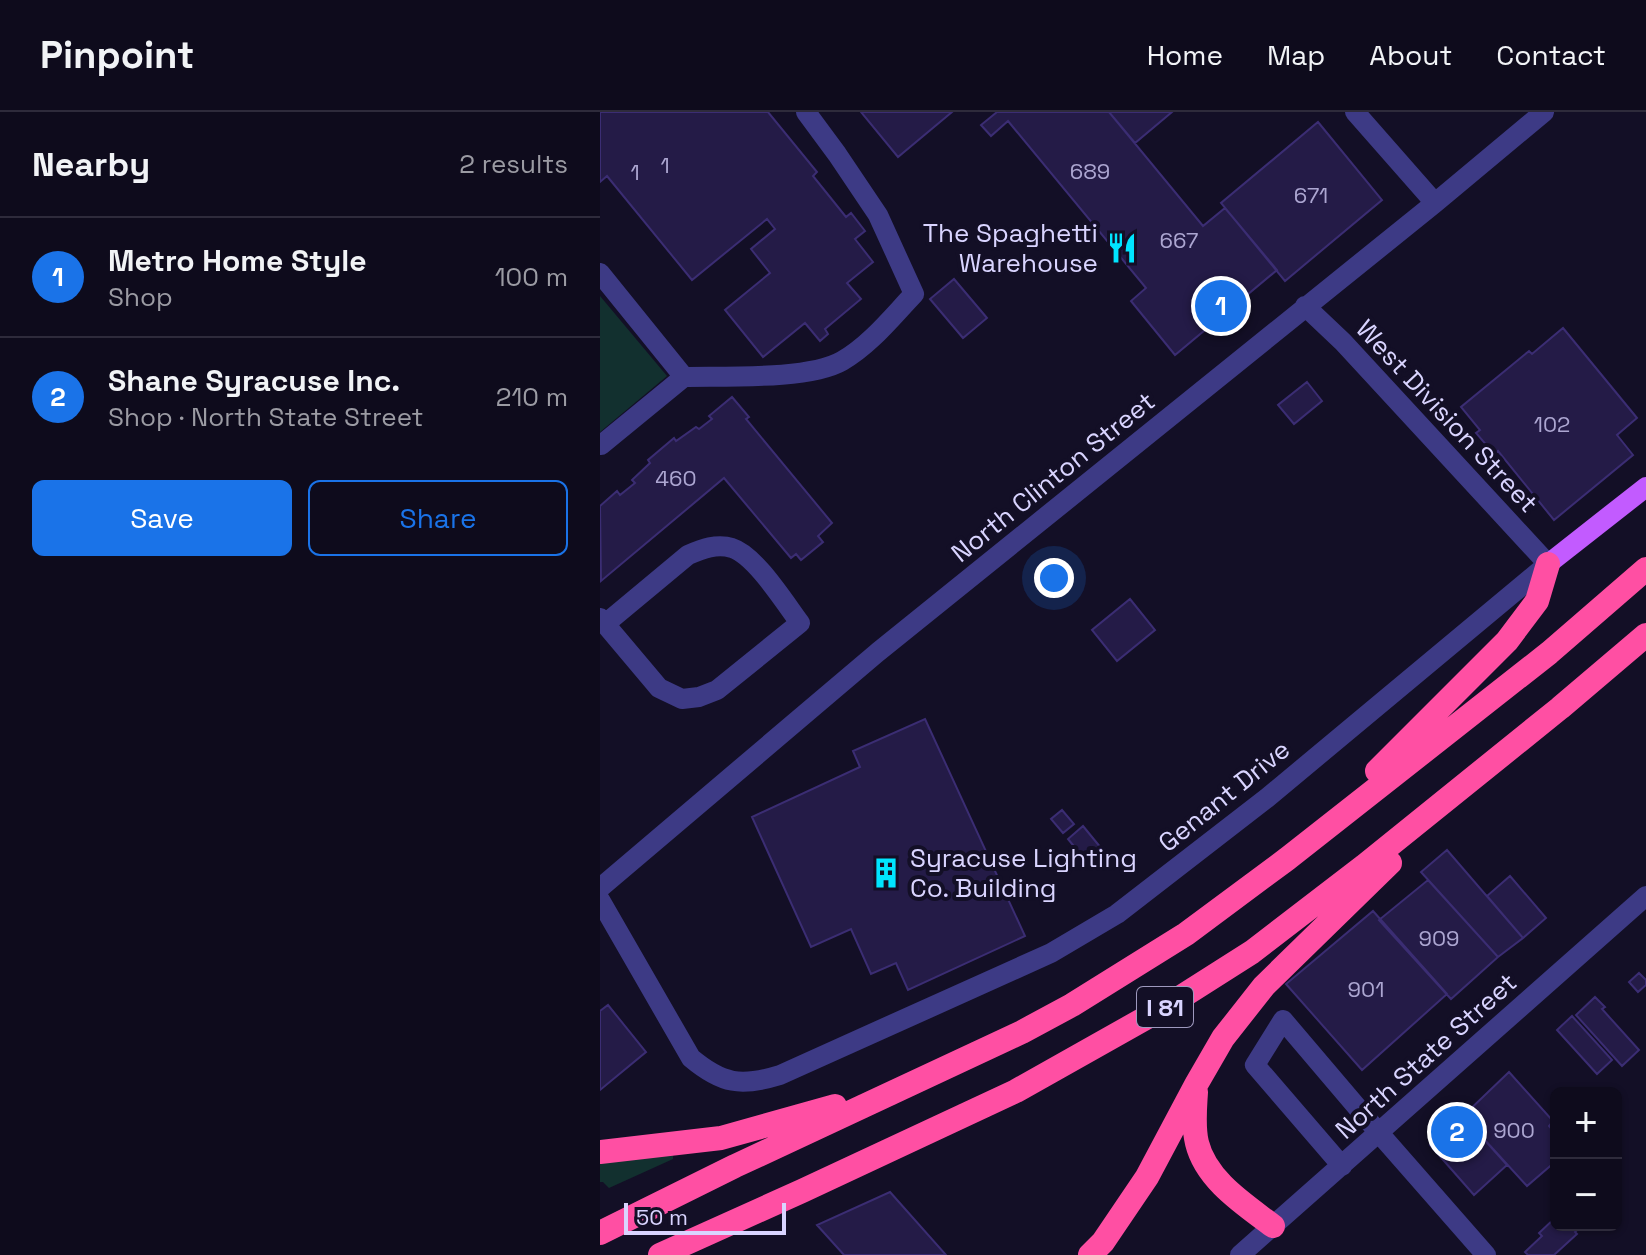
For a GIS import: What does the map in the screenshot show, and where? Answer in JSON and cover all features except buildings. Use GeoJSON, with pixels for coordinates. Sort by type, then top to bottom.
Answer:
{"type":"FeatureCollection","features":[{"type":"Feature","properties":{"kind":"highway"},"geometry":{"type":"LineString","coordinates":[[1287,859],[1460,691],[1507,641],[1537,601],[1548,564]]}},
{"type":"Feature","properties":{"kind":"highway","name":"I 81"},"geometry":{"type":"LineString","coordinates":[[600,1233],[735,1166],[1022,1032],[1072,1005],[1186,934],[1287,859],[1549,653],[1646,569]]}},
{"type":"Feature","properties":{"kind":"highway","name":"I 81"},"geometry":{"type":"LineString","coordinates":[[660,1255],[1016,1091],[1167,1006],[1252,952],[1364,866],[1646,635]]}},
{"type":"Feature","properties":{"kind":"highway"},"geometry":{"type":"LineString","coordinates":[[1090,1255],[1103,1242],[1147,1177],[1223,1038],[1264,986],[1491,763]]}},
{"type":"Feature","properties":{"kind":"highway"},"geometry":{"type":"LineString","coordinates":[[600,1152],[721,1138],[918,1081]]}},
{"type":"Feature","properties":{"kind":"highway"},"geometry":{"type":"LineString","coordinates":[[1197,1083],[1194,1120],[1201,1156],[1226,1190],[1273,1226]]}},
{"type":"Feature","properties":{"kind":"main road","name":"Genant Drive"},"geometry":{"type":"LineString","coordinates":[[1548,564],[1646,487]]}},
{"type":"Feature","properties":{"kind":"street"},"geometry":{"type":"LineString","coordinates":[[601,445],[684,377],[819,370],[842,361],[873,337],[914,294],[878,215],[806,112]]}},
{"type":"Feature","properties":{"kind":"street"},"geometry":{"type":"LineString","coordinates":[[1355,112],[1435,203]]}},
{"type":"Feature","properties":{"kind":"street","name":"North Clinton Street"},"geometry":{"type":"LineString","coordinates":[[600,888],[878,652],[1544,112]]}},
{"type":"Feature","properties":{"kind":"street"},"geometry":{"type":"LineString","coordinates":[[600,273],[684,377]]}},
{"type":"Feature","properties":{"kind":"street","name":"West Division Street"},"geometry":{"type":"LineString","coordinates":[[1305,306],[1343,342],[1548,564]]}},
{"type":"Feature","properties":{"kind":"street"},"geometry":{"type":"LineString","coordinates":[[716,546],[733,548],[751,559],[800,623],[717,690],[682,699],[659,688],[603,627],[688,555],[716,546]]}},
{"type":"Feature","properties":{"kind":"street","name":"Genant Drive"},"geometry":{"type":"LineString","coordinates":[[600,900],[691,1058],[705,1070],[725,1080],[759,1081],[780,1075],[1051,953],[1117,914],[1267,798],[1548,564]]}},
{"type":"Feature","properties":{"kind":"street","name":"North State Street"},"geometry":{"type":"LineString","coordinates":[[1240,1255],[1646,896]]}},
{"type":"Feature","properties":{"kind":"street"},"geometry":{"type":"LineString","coordinates":[[1342,1166],[1255,1065],[1283,1020],[1486,1255]]}},
{"type":"Feature","properties":{"kind":"green space"},"geometry":{"type":"Polygon","coordinates":[[[600,296],[667,376],[600,432],[600,296]]]}},
{"type":"Feature","properties":{"kind":"green space"},"geometry":{"type":"Polygon","coordinates":[[[673,1154],[673,1159],[609,1188],[600,1182],[600,1162],[673,1154]]]}},
{"type":"Feature","properties":{"kind":"place","name":"The Spaghetti Warehouse"},"geometry":{"type":"Point","coordinates":[1122,248]}},
{"type":"Feature","properties":{"kind":"place","name":"Metro Home Style"},"geometry":{"type":"Point","coordinates":[1221,306]}},
{"type":"Feature","properties":{"kind":"place","name":"Syracuse Lighting Co. Building"},"geometry":{"type":"Point","coordinates":[886,873]}},
{"type":"Feature","properties":{"kind":"place","name":"Shane Syracuse Inc."},"geometry":{"type":"Point","coordinates":[1457,1132]}}]}
